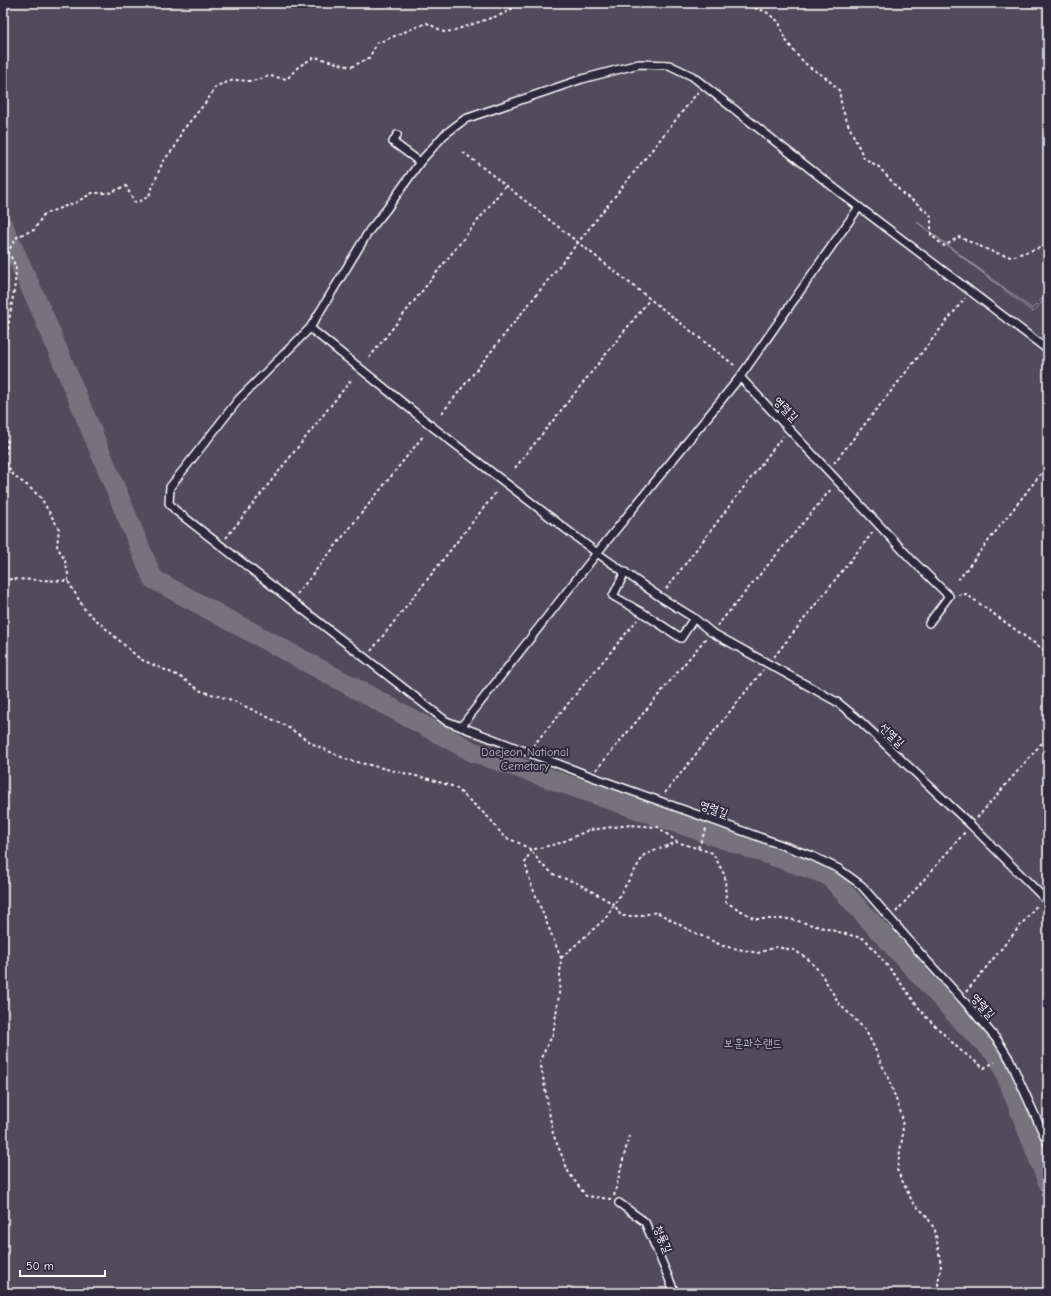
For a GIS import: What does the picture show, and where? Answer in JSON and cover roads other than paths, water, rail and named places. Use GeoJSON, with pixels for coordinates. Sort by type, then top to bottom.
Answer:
{"type":"FeatureCollection","features":[{"type":"Feature","properties":{"kind":"lane","name":"영렬길"},"geometry":{"type":"LineString","coordinates":[[1048,350],[859,207],[692,76],[669,65],[639,64],[582,79],[465,119],[444,135],[420,162],[369,231],[310,328],[239,399],[170,487],[169,503],[175,510],[446,721],[812,856],[839,869],[861,886],[998,1041],[1010,1060],[1048,1144]]}},
{"type":"Feature","properties":{"kind":"lane"},"geometry":{"type":"LineString","coordinates":[[397,135],[393,142],[420,162]]}},
{"type":"Feature","properties":{"kind":"lane"},"geometry":{"type":"LineString","coordinates":[[461,727],[740,376],[859,207]]}},
{"type":"Feature","properties":{"kind":"lane"},"geometry":{"type":"LineString","coordinates":[[310,328],[434,428],[598,553],[625,572],[660,597],[694,618],[681,638],[643,613],[613,596],[625,572]]}},
{"type":"Feature","properties":{"kind":"lane","name":"영렬길"},"geometry":{"type":"LineString","coordinates":[[740,376],[910,558],[949,596],[930,623]]}},
{"type":"Feature","properties":{"kind":"lane","name":"선열길"},"geometry":{"type":"LineString","coordinates":[[694,618],[711,632],[837,702],[858,719],[971,825],[1046,900]]}},
{"type":"Feature","properties":{"kind":"lane","name":"청룡길"},"geometry":{"type":"LineString","coordinates":[[619,1203],[644,1222],[675,1293]]}},
{"type":"Feature","properties":{"kind":"waterway"},"geometry":{"type":"LineString","coordinates":[[3,226],[44,317],[153,579],[473,752],[828,875],[963,1022],[999,1057],[1048,1182]]}},
{"type":"Feature","properties":{"kind":"park label","name":"Daejeon National Cemetary"},"geometry":{"type":"Point","coordinates":[525,759]}},
{"type":"Feature","properties":{"kind":"park label","name":"보훈과수랜드"},"geometry":{"type":"Point","coordinates":[753,1043]}}]}
